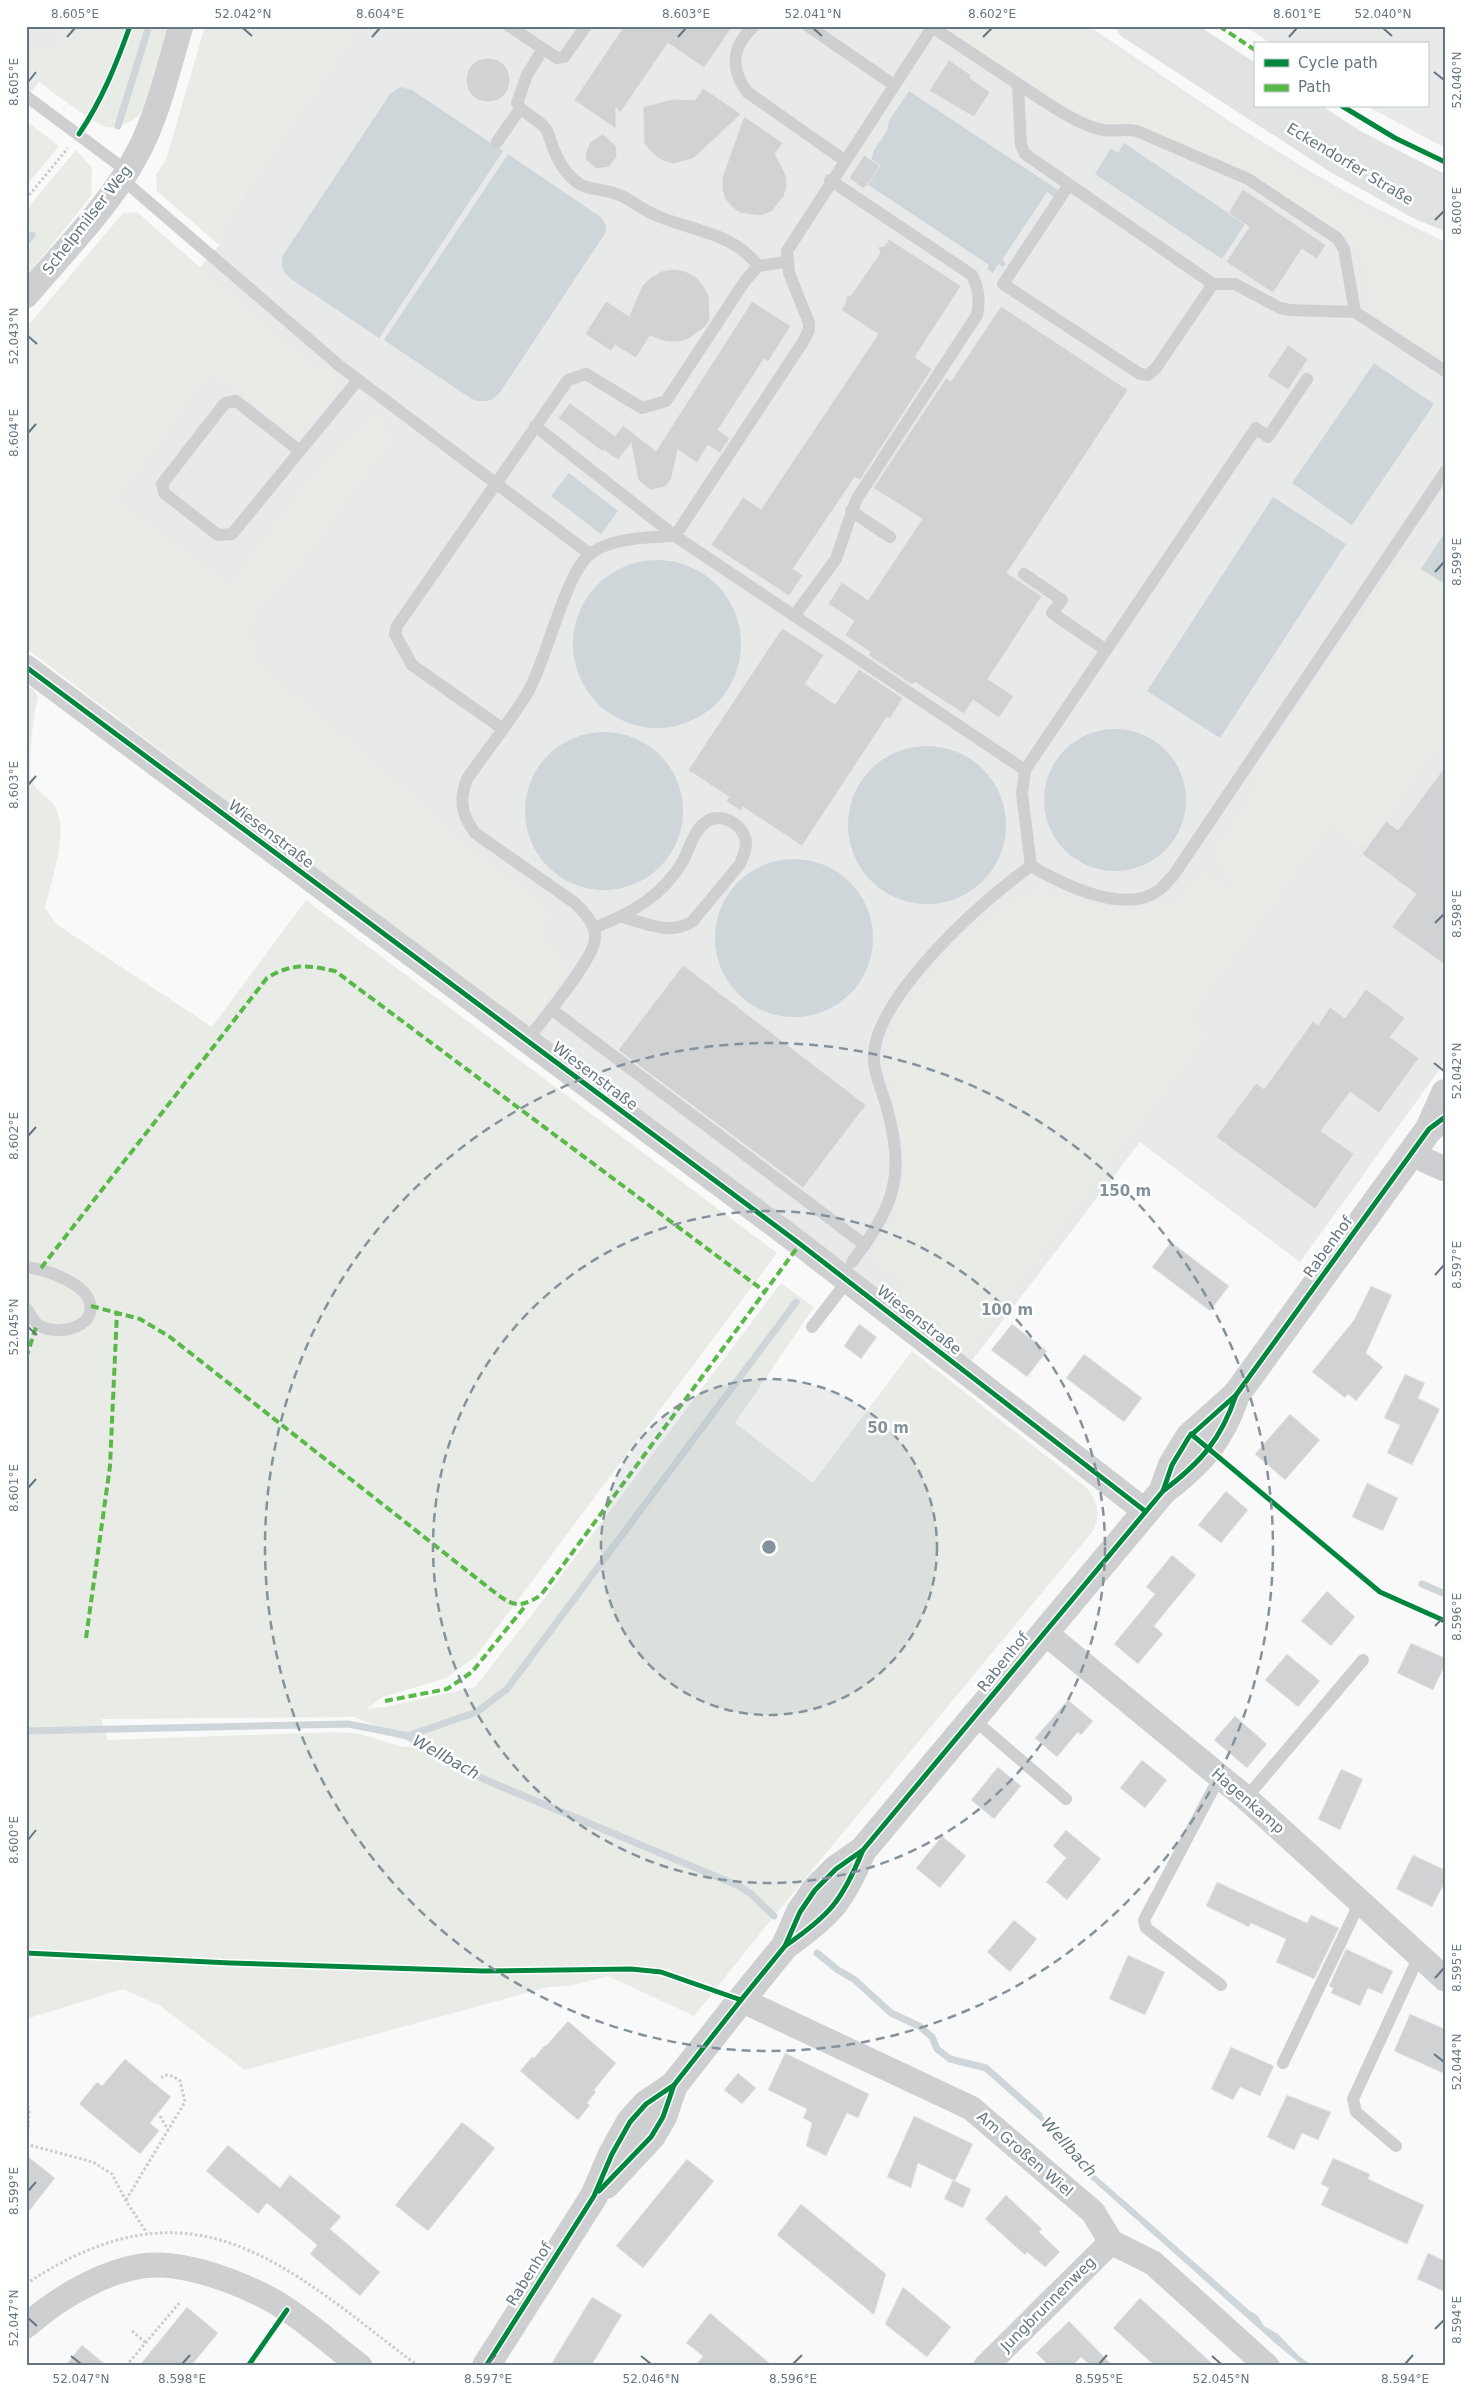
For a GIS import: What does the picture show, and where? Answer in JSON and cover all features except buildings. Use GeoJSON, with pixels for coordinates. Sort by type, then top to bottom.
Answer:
{"type":"FeatureCollection","features":[{"type":"Feature","properties":{"kind":"main road","name":"Eckendorfer Straße"},"geometry":{"type":"LineString","coordinates":[[1130,26],[1254,106]]}},
{"type":"Feature","properties":{"kind":"main road"},"geometry":{"type":"LineString","coordinates":[[1173,26],[1254,78]]}},
{"type":"Feature","properties":{"kind":"main road","name":"Eckendorfer Straße"},"geometry":{"type":"LineString","coordinates":[[1257,108],[1336,159],[1422,207],[1445,216]]}},
{"type":"Feature","properties":{"kind":"main road","name":"Eckendorfer Straße"},"geometry":{"type":"LineString","coordinates":[[1299,108],[1353,143],[1445,190]]}},
{"type":"Feature","properties":{"kind":"street","name":"Schelpmilser Weg"},"geometry":{"type":"LineString","coordinates":[[26,296],[124,175],[149,128],[181,26]]}},
{"type":"Feature","properties":{"kind":"street","name":"Wiesenstraße"},"geometry":{"type":"LineString","coordinates":[[26,667],[527,1040],[850,1271],[1145,1511]]}},
{"type":"Feature","properties":{"kind":"street","name":"Rabenhof"},"geometry":{"type":"LineString","coordinates":[[486,2366],[594,2196],[612,2154],[630,2122],[646,2104],[674,2084],[785,1946],[800,1912],[815,1890],[836,1869],[863,1850],[1145,1511],[1163,1491],[1210,1450],[1228,1420],[1236,1395],[1411,1154],[1437,1123],[1445,1092]]}},
{"type":"Feature","properties":{"kind":"street"},"geometry":{"type":"LineString","coordinates":[[1411,1154],[1445,1168]]}},
{"type":"Feature","properties":{"kind":"street","name":"Hagenkamp"},"geometry":{"type":"LineString","coordinates":[[1044,1632],[1246,1798],[1445,1979]]}},
{"type":"Feature","properties":{"kind":"street","name":"Am Großen Wiel"},"geometry":{"type":"LineString","coordinates":[[741,2000],[971,2108],[1093,2212],[1111,2242]]}},
{"type":"Feature","properties":{"kind":"street"},"geometry":{"type":"LineString","coordinates":[[1111,2242],[1153,2263],[1267,2366]]}},
{"type":"Feature","properties":{"kind":"street","name":"Jungbrunnenweg"},"geometry":{"type":"LineString","coordinates":[[986,2366],[1111,2242]]}},
{"type":"Feature","properties":{"kind":"street"},"geometry":{"type":"LineString","coordinates":[[26,2326],[44,2311],[81,2288],[123,2271],[156,2265],[217,2276],[267,2298],[287,2310],[360,2366]]}},
{"type":"Feature","properties":{"kind":"lane"},"geometry":{"type":"LineString","coordinates":[[509,26],[557,58],[564,57],[586,26]]}},
{"type":"Feature","properties":{"kind":"lane"},"geometry":{"type":"LineString","coordinates":[[754,26],[746,34],[738,50],[734,65],[738,80],[747,92],[844,160]]}},
{"type":"Feature","properties":{"kind":"lane"},"geometry":{"type":"LineString","coordinates":[[808,26],[894,85]]}},
{"type":"Feature","properties":{"kind":"lane"},"geometry":{"type":"LineString","coordinates":[[675,536],[809,330],[807,314],[786,262],[790,242],[932,27],[1018,84],[1090,127],[1105,131],[1126,128],[1137,131],[1236,172],[1337,238],[1344,248],[1355,312]]}},
{"type":"Feature","properties":{"kind":"lane"},"geometry":{"type":"LineString","coordinates":[[544,49],[527,75],[517,103],[520,108],[544,126],[564,169],[579,184],[590,189],[616,193],[650,213],[722,237],[750,255],[758,266]]}},
{"type":"Feature","properties":{"kind":"lane"},"geometry":{"type":"LineString","coordinates":[[1018,84],[1021,145],[1023,150],[1039,166],[1213,284],[1234,284],[1280,308],[1290,310],[1355,312],[1445,371]]}},
{"type":"Feature","properties":{"kind":"lane"},"geometry":{"type":"LineString","coordinates":[[26,96],[79,134],[358,380],[497,482],[590,554]]}},
{"type":"Feature","properties":{"kind":"lane"},"geometry":{"type":"LineString","coordinates":[[497,142],[520,108]]}},
{"type":"Feature","properties":{"kind":"lane"},"geometry":{"type":"LineString","coordinates":[[794,616],[836,559],[856,500],[977,315],[980,303],[978,286],[972,275],[830,180]]}},
{"type":"Feature","properties":{"kind":"lane"},"geometry":{"type":"LineString","coordinates":[[1068,186],[1003,284],[1140,374],[1148,375],[1156,368],[1213,284]]}},
{"type":"Feature","properties":{"kind":"lane"},"geometry":{"type":"LineString","coordinates":[[502,728],[412,665],[395,634],[397,626],[568,380],[586,374],[642,408],[666,401],[745,282],[758,266],[786,262]]}},
{"type":"Feature","properties":{"kind":"lane"},"geometry":{"type":"LineString","coordinates":[[1031,866],[1022,794],[1025,770],[1256,428],[1268,437],[1307,379]]}},
{"type":"Feature","properties":{"kind":"lane"},"geometry":{"type":"LineString","coordinates":[[300,451],[236,401],[226,403],[162,484],[164,493],[218,536],[232,534],[300,451],[358,380]]}},
{"type":"Feature","properties":{"kind":"lane"},"geometry":{"type":"LineString","coordinates":[[535,426],[675,536],[1025,770]]}},
{"type":"Feature","properties":{"kind":"lane"},"geometry":{"type":"LineString","coordinates":[[1031,866],[1080,890],[1108,898],[1134,899],[1158,891],[1172,876],[1445,472]]}},
{"type":"Feature","properties":{"kind":"lane"},"geometry":{"type":"LineString","coordinates":[[851,511],[890,537]]}},
{"type":"Feature","properties":{"kind":"lane"},"geometry":{"type":"LineString","coordinates":[[527,1040],[591,952],[596,940],[594,928],[588,915],[575,903],[475,833],[465,820],[462,794],[467,779],[537,674],[575,573],[590,554],[609,546],[639,538],[675,536]]}},
{"type":"Feature","properties":{"kind":"lane"},"geometry":{"type":"LineString","coordinates":[[1024,574],[1062,600],[1052,613],[1106,650]]}},
{"type":"Feature","properties":{"kind":"lane"},"geometry":{"type":"LineString","coordinates":[[594,928],[623,917],[649,900],[678,868],[696,832],[706,822],[713,819],[725,819],[742,831],[746,842],[745,855],[740,864],[692,922],[684,927],[665,929],[623,917]]}},
{"type":"Feature","properties":{"kind":"lane"},"geometry":{"type":"LineString","coordinates":[[812,1328],[879,1224],[896,1174],[895,1135],[873,1056],[877,1034],[886,1015],[937,949],[978,909],[1031,866]]}},
{"type":"Feature","properties":{"kind":"lane"},"geometry":{"type":"LineString","coordinates":[[551,1009],[865,1245]]}},
{"type":"Feature","properties":{"kind":"lane"},"geometry":{"type":"LineString","coordinates":[[26,1267],[41,1268],[72,1283],[88,1296],[91,1306],[88,1317],[78,1325],[69,1330],[57,1332],[37,1324],[26,1308]]}},
{"type":"Feature","properties":{"kind":"lane"},"geometry":{"type":"LineString","coordinates":[[1246,1798],[1363,1660]]}},
{"type":"Feature","properties":{"kind":"lane"},"geometry":{"type":"LineString","coordinates":[[972,1719],[1066,1800]]}},
{"type":"Feature","properties":{"kind":"lane"},"geometry":{"type":"LineString","coordinates":[[1220,1776],[1144,1920],[1146,1928],[1222,1985]]}},
{"type":"Feature","properties":{"kind":"lane"},"geometry":{"type":"LineString","coordinates":[[1284,2063],[1360,1902]]}},
{"type":"Feature","properties":{"kind":"lane"},"geometry":{"type":"LineString","coordinates":[[1396,2146],[1356,2112],[1353,2099],[1419,1956]]}},
{"type":"Feature","properties":{"kind":"path"},"geometry":{"type":"LineString","coordinates":[[26,199],[79,134]]}},
{"type":"Feature","properties":{"kind":"path"},"geometry":{"type":"LineString","coordinates":[[26,1953],[230,1963],[483,1971],[631,1969],[661,1972],[741,2000]]}},
{"type":"Feature","properties":{"kind":"path"},"geometry":{"type":"LineString","coordinates":[[126,2201],[185,2102],[180,2081],[173,2076],[165,2075],[161,2078]]}},
{"type":"Feature","properties":{"kind":"path"},"geometry":{"type":"LineString","coordinates":[[26,2096],[29,2112],[27,2144],[93,2162],[112,2174],[126,2201],[147,2233]]}},
{"type":"Feature","properties":{"kind":"path"},"geometry":{"type":"LineString","coordinates":[[160,2116],[168,2130]]}},
{"type":"Feature","properties":{"kind":"path"},"geometry":{"type":"LineString","coordinates":[[126,2366],[181,2301]]}},
{"type":"Feature","properties":{"kind":"path"},"geometry":{"type":"LineString","coordinates":[[248,2366],[287,2310]]}},
{"type":"Feature","properties":{"kind":"path"},"geometry":{"type":"LineString","coordinates":[[132,2331],[145,2342]]}},
{"type":"Feature","properties":{"kind":"shaded area"},"geometry":{"type":"Polygon","coordinates":[[[26,26],[64,26],[56,55],[30,47],[31,74],[40,81],[26,98],[26,26]]]}},
{"type":"Feature","properties":{"kind":"shaded area"},"geometry":{"type":"Polygon","coordinates":[[[64,26],[170,26],[153,87],[138,116],[123,125],[106,127],[91,119],[31,74],[28,64],[30,47],[56,54],[64,26]]]}},
{"type":"Feature","properties":{"kind":"shaded area"},"geometry":{"type":"Polygon","coordinates":[[[205,26],[349,26],[351,35],[219,231],[219,245],[157,191],[156,175],[166,160],[205,26]]]}},
{"type":"Feature","properties":{"kind":"shaded area"},"geometry":{"type":"Polygon","coordinates":[[[349,26],[1089,26],[1229,121],[1306,169],[1366,203],[1445,242],[1445,1062],[1300,1262],[1140,1142],[970,1363],[26,648],[181,288],[219,245],[219,231],[351,35],[349,26]]]}},
{"type":"Feature","properties":{"kind":"shaded area"},"geometry":{"type":"Polygon","coordinates":[[[949,26],[1079,26],[1309,180],[1368,213],[1443,248],[1445,362],[1381,319],[1371,305],[1365,259],[1358,248],[1345,235],[1236,166],[1130,124],[1090,121],[957,37],[949,26]]]}},
{"type":"Feature","properties":{"kind":"shaded area"},"geometry":{"type":"Polygon","coordinates":[[[1245,26],[1445,26],[1445,148],[1371,108],[1428,108],[1428,42],[1268,42],[1245,26]]]}},
{"type":"Feature","properties":{"kind":"shaded area"},"geometry":{"type":"Polygon","coordinates":[[[26,121],[59,146],[26,186],[26,121]]]}},
{"type":"Feature","properties":{"kind":"shaded area"},"geometry":{"type":"Polygon","coordinates":[[[76,150],[92,168],[91,196],[26,277],[26,210],[76,150]]]}},
{"type":"Feature","properties":{"kind":"shaded area"},"geometry":{"type":"Polygon","coordinates":[[[137,212],[312,366],[322,367],[333,376],[333,385],[331,394],[322,409],[295,436],[235,386],[207,376],[116,501],[230,585],[324,461],[337,453],[354,431],[357,433],[374,412],[391,439],[290,578],[263,601],[255,613],[249,625],[253,653],[266,671],[426,807],[462,843],[550,911],[550,919],[536,936],[560,954],[569,970],[532,1020],[519,1022],[26,648],[26,328],[123,213],[137,212]]]}},
{"type":"Feature","properties":{"kind":"shaded area"},"geometry":{"type":"Polygon","coordinates":[[[1402,556],[1445,584],[1445,738],[1362,848],[1331,824],[1189,1017],[1208,1034],[1053,1237],[968,1353],[896,1298],[906,1285],[873,1259],[872,1255],[888,1228],[900,1217],[901,1186],[909,1153],[902,1131],[888,1060],[891,1035],[900,1016],[951,950],[998,911],[1023,895],[1040,891],[1116,911],[1165,908],[1177,901],[1202,871],[1239,899],[1233,883],[1223,875],[1217,849],[1253,797],[1257,773],[1289,722],[1402,556]]]}},
{"type":"Feature","properties":{"kind":"shaded area"},"geometry":{"type":"Polygon","coordinates":[[[26,684],[34,690],[38,697],[33,726],[30,764],[32,781],[56,808],[60,825],[60,844],[45,908],[56,924],[212,1027],[306,900],[777,1253],[476,1656],[446,1678],[383,1697],[366,1709],[385,1707],[475,1687],[534,1612],[781,1283],[814,1307],[735,1423],[813,1483],[912,1351],[1087,1488],[1096,1503],[1098,1513],[1093,1531],[774,1916],[694,2016],[608,1976],[570,1986],[548,1987],[245,2070],[159,2005],[123,1989],[26,2019],[26,684]],[[354,1717],[101,1719],[108,1740],[336,1732],[360,1734],[402,1747],[426,1745],[354,1717]]]}},
{"type":"Feature","properties":{"kind":"water"},"geometry":{"type":"Polygon","coordinates":[[[400,87],[412,90],[503,151],[379,338],[291,279],[283,269],[282,259],[390,94],[400,87]]]}},
{"type":"Feature","properties":{"kind":"water"},"geometry":{"type":"Polygon","coordinates":[[[909,91],[1058,190],[1054,197],[1047,192],[1002,260],[1006,263],[1003,267],[998,264],[993,273],[987,269],[989,265],[867,184],[880,166],[871,161],[874,150],[887,131],[889,121],[909,91]]]}},
{"type":"Feature","properties":{"kind":"water"},"geometry":{"type":"Polygon","coordinates":[[[1124,143],[1245,224],[1222,259],[1095,174],[1111,148],[1118,153],[1124,143]]]}},
{"type":"Feature","properties":{"kind":"water"},"geometry":{"type":"Polygon","coordinates":[[[508,154],[602,218],[606,225],[606,232],[499,394],[493,399],[480,401],[472,399],[384,340],[508,154]]]}},
{"type":"Feature","properties":{"kind":"water"},"geometry":{"type":"Polygon","coordinates":[[[1374,363],[1434,404],[1352,525],[1292,483],[1374,363]]]}},
{"type":"Feature","properties":{"kind":"water"},"geometry":{"type":"Polygon","coordinates":[[[569,473],[618,511],[601,534],[551,496],[569,473]]]}},
{"type":"Feature","properties":{"kind":"water"},"geometry":{"type":"Polygon","coordinates":[[[1273,497],[1346,544],[1220,738],[1147,691],[1273,497]]]}},
{"type":"Feature","properties":{"kind":"water"},"geometry":{"type":"Polygon","coordinates":[[[1445,532],[1445,584],[1421,569],[1445,532]]]}},
{"type":"Feature","properties":{"kind":"water"},"geometry":{"type":"Polygon","coordinates":[[[657,560],[681,564],[696,570],[710,579],[722,591],[731,605],[737,620],[741,644],[737,668],[731,683],[722,697],[710,709],[696,718],[681,724],[657,728],[633,724],[618,718],[604,709],[592,697],[583,683],[577,668],[573,644],[577,620],[583,605],[592,591],[604,579],[618,570],[633,564],[657,560]]]}},
{"type":"Feature","properties":{"kind":"water"},"geometry":{"type":"Polygon","coordinates":[[[1115,729],[1129,730],[1142,734],[1155,741],[1165,750],[1174,760],[1181,773],[1185,786],[1185,814],[1181,827],[1174,840],[1165,850],[1155,859],[1142,866],[1129,870],[1115,871],[1101,870],[1088,866],[1075,859],[1065,850],[1056,840],[1049,827],[1045,814],[1044,800],[1045,786],[1049,773],[1056,760],[1065,750],[1075,741],[1088,734],[1101,730],[1115,729]]]}},
{"type":"Feature","properties":{"kind":"water"},"geometry":{"type":"Polygon","coordinates":[[[604,732],[634,738],[660,755],[677,781],[683,811],[677,841],[660,867],[634,884],[604,890],[574,884],[548,867],[531,841],[525,811],[531,781],[548,755],[574,738],[604,732]]]}},
{"type":"Feature","properties":{"kind":"water"},"geometry":{"type":"Polygon","coordinates":[[[919,746],[935,746],[950,749],[964,755],[983,769],[993,781],[1003,802],[1006,825],[1003,848],[993,869],[983,881],[971,891],[950,901],[935,904],[919,904],[904,901],[883,891],[861,869],[851,848],[848,833],[848,817],[851,802],[861,781],[883,759],[904,749],[919,746]]]}},
{"type":"Feature","properties":{"kind":"water"},"geometry":{"type":"Polygon","coordinates":[[[802,859],[817,862],[831,868],[850,882],[860,894],[870,915],[873,938],[870,961],[860,982],[850,994],[838,1004],[817,1014],[802,1017],[786,1017],[771,1014],[750,1004],[728,982],[716,953],[715,930],[718,915],[728,894],[750,872],[779,860],[802,859]]]}},
{"type":"Feature","properties":{"kind":"water"},"geometry":{"type":"Polygon","coordinates":[[[1036,2108],[1086,2167],[1258,2316],[1264,2326],[1278,2334],[1298,2355],[1312,2366],[1303,2366],[1275,2343],[1083,2172],[1033,2112],[1036,2108]]]}},
{"type":"Feature","properties":{"kind":"waterway"},"geometry":{"type":"LineString","coordinates":[[118,126],[149,26]]}},
{"type":"Feature","properties":{"kind":"waterway"},"geometry":{"type":"LineString","coordinates":[[26,242],[32,235]]}},
{"type":"Feature","properties":{"kind":"waterway"},"geometry":{"type":"LineString","coordinates":[[407,1736],[477,1712],[507,1689],[796,1302]]}},
{"type":"Feature","properties":{"kind":"waterway"},"geometry":{"type":"LineString","coordinates":[[1422,1584],[1445,1594]]}},
{"type":"Feature","properties":{"kind":"waterway","name":"Wellbach"},"geometry":{"type":"LineString","coordinates":[[26,1731],[348,1724],[407,1736],[488,1781],[739,1886],[751,1894],[774,1916]]}},
{"type":"Feature","properties":{"kind":"waterway","name":"Wellbach"},"geometry":{"type":"LineString","coordinates":[[817,1953],[838,1970],[855,1980],[891,2013],[919,2026],[932,2037],[937,2049],[950,2059],[986,2068],[1039,2115]]}},
{"type":"Feature","properties":{"kind":"marked path"},"geometry":{"type":"LineString","coordinates":[[1219,26],[1254,49]]}},
{"type":"Feature","properties":{"kind":"marked path"},"geometry":{"type":"LineString","coordinates":[[41,1268],[267,978],[292,968],[316,967],[335,971],[764,1291]]}},
{"type":"Feature","properties":{"kind":"marked path"},"geometry":{"type":"LineString","coordinates":[[91,1306],[140,1319],[170,1337],[489,1588],[508,1601],[520,1604],[541,1595],[800,1244]]}},
{"type":"Feature","properties":{"kind":"marked path"},"geometry":{"type":"LineString","coordinates":[[86,1638],[110,1466],[117,1312]]}},
{"type":"Feature","properties":{"kind":"marked path"},"geometry":{"type":"LineString","coordinates":[[26,1358],[37,1324]]}},
{"type":"Feature","properties":{"kind":"marked path"},"geometry":{"type":"LineString","coordinates":[[385,1701],[447,1689],[472,1672],[526,1605]]}},
{"type":"Feature","properties":{"kind":"cycle path"},"geometry":{"type":"LineString","coordinates":[[79,134],[108,82],[130,26]]}},
{"type":"Feature","properties":{"kind":"cycle path"},"geometry":{"type":"LineString","coordinates":[[1345,108],[1395,138],[1445,162]]}},
{"type":"Feature","properties":{"kind":"cycle path"},"geometry":{"type":"LineString","coordinates":[[26,667],[800,1244],[1145,1511]]}},
{"type":"Feature","properties":{"kind":"cycle path"},"geometry":{"type":"LineString","coordinates":[[1163,1491],[1172,1465],[1189,1437],[1236,1395],[1429,1129],[1445,1117]]}},
{"type":"Feature","properties":{"kind":"cycle path"},"geometry":{"type":"LineString","coordinates":[[486,2366],[594,2196],[612,2154],[630,2122],[646,2104],[674,2085],[785,1946],[800,1912],[815,1890],[836,1869],[863,1850],[1163,1491],[1188,1471],[1208,1449],[1223,1425],[1236,1395]]}},
{"type":"Feature","properties":{"kind":"cycle path"},"geometry":{"type":"LineString","coordinates":[[1191,1434],[1380,1592],[1445,1621]]}},
{"type":"Feature","properties":{"kind":"cycle path"},"geometry":{"type":"LineString","coordinates":[[785,1946],[813,1925],[833,1906],[848,1882],[863,1850]]}},
{"type":"Feature","properties":{"kind":"cycle path"},"geometry":{"type":"LineString","coordinates":[[26,1953],[230,1963],[483,1971],[631,1969],[661,1972],[741,2000]]}},
{"type":"Feature","properties":{"kind":"cycle path"},"geometry":{"type":"LineString","coordinates":[[599,2191],[651,2137],[663,2117],[674,2085]]}},
{"type":"Feature","properties":{"kind":"cycle path"},"geometry":{"type":"LineString","coordinates":[[248,2366],[287,2310]]}}]}
